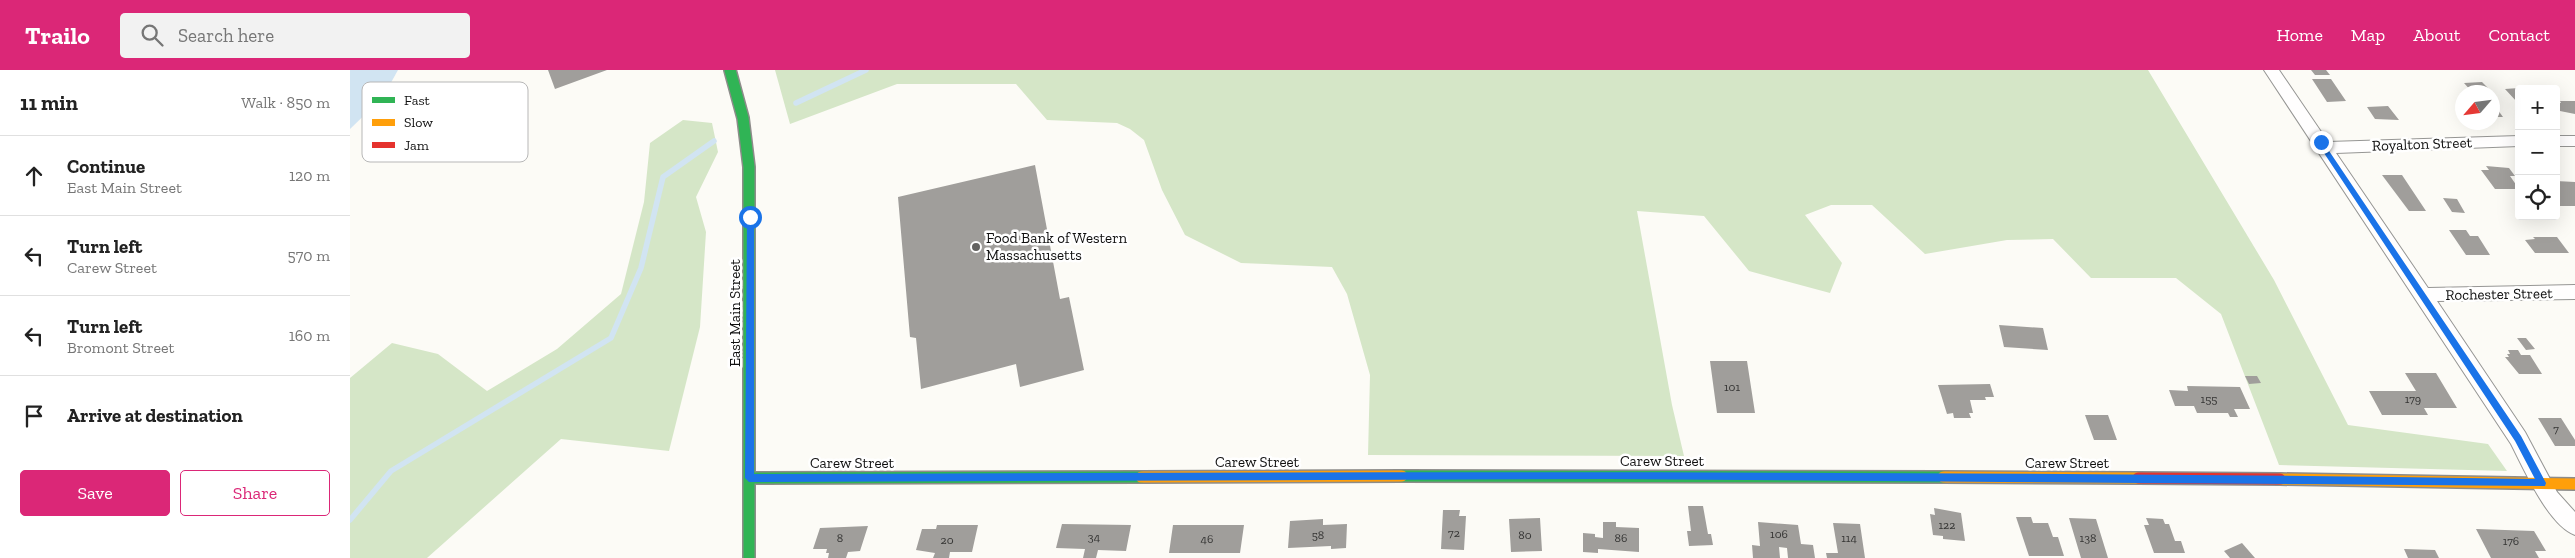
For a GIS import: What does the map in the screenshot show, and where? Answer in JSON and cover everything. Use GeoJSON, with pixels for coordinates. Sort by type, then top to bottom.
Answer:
{"type":"FeatureCollection","features":[{"type":"Feature","properties":{"kind":"street","name":"East Main Street"},"geometry":{"type":"LineString","coordinates":[[730,70],[738,90],[749,167],[749,558]]}},
{"type":"Feature","properties":{"kind":"street"},"geometry":{"type":"LineString","coordinates":[[2271,70],[2424,295],[2518,438],[2541,483],[2561,512],[2575,526]]}},
{"type":"Feature","properties":{"kind":"street","name":"Royalton Street"},"geometry":{"type":"LineString","coordinates":[[2325,148],[2515,141]]}},
{"type":"Feature","properties":{"kind":"street"},"geometry":{"type":"LineString","coordinates":[[2560,141],[2575,141]]}},
{"type":"Feature","properties":{"kind":"street","name":"Rochester Street"},"geometry":{"type":"LineString","coordinates":[[2424,295],[2575,292]]}},
{"type":"Feature","properties":{"kind":"street","name":"Carew Street"},"geometry":{"type":"LineString","coordinates":[[749,478],[1609,475],[2251,478],[2575,484]]}},
{"type":"Feature","properties":{"kind":"green space"},"geometry":{"type":"Polygon","coordinates":[[[775,70],[2148,70],[2274,280],[2348,425],[2488,444],[2507,471],[2279,465],[2221,314],[2176,278],[2091,278],[2053,239],[2007,240],[1925,254],[1872,205],[1831,205],[1805,215],[1842,263],[1830,293],[1749,271],[1704,216],[1637,211],[1672,405],[1684,456],[1368,455],[1370,375],[1347,294],[1332,267],[1241,263],[1185,235],[1162,190],[1144,140],[1130,129],[1117,123],[1047,120],[1016,84],[897,84],[790,124],[775,70]]]}},
{"type":"Feature","properties":{"kind":"green space"},"geometry":{"type":"Polygon","coordinates":[[[683,120],[712,123],[718,152],[696,197],[706,232],[700,327],[669,451],[561,439],[427,558],[350,558],[350,378],[392,343],[438,354],[487,391],[557,349],[621,294],[644,202],[650,143],[683,120]]]}},
{"type":"Feature","properties":{"kind":"water"},"geometry":{"type":"Polygon","coordinates":[[[350,70],[398,70],[391,82],[362,82],[362,117],[350,129],[350,70]]]}},
{"type":"Feature","properties":{"kind":"building"},"geometry":{"type":"Polygon","coordinates":[[[548,70],[607,70],[555,89],[548,70]]]}},
{"type":"Feature","properties":{"kind":"building"},"geometry":{"type":"Polygon","coordinates":[[[2311,70],[2326,70],[2330,75],[2315,75],[2311,70]]]}},
{"type":"Feature","properties":{"kind":"building"},"geometry":{"type":"Polygon","coordinates":[[[2312,79],[2331,79],[2346,101],[2327,102],[2312,79]]]}},
{"type":"Feature","properties":{"kind":"building"},"geometry":{"type":"Polygon","coordinates":[[[2482,82],[2485,85],[2466,85],[2464,83],[2482,82]]]}},
{"type":"Feature","properties":{"kind":"building"},"geometry":{"type":"Polygon","coordinates":[[[2515,88],[2515,100],[2505,89],[2515,88]]]}},
{"type":"Feature","properties":{"kind":"building"},"geometry":{"type":"Polygon","coordinates":[[[2560,101],[2575,101],[2575,114],[2560,111],[2560,101]]]}},
{"type":"Feature","properties":{"kind":"building"},"geometry":{"type":"Polygon","coordinates":[[[2388,106],[2399,120],[2375,119],[2367,107],[2388,106]]]}},
{"type":"Feature","properties":{"kind":"building","name":"Food Bank of Western Massachusetts"},"geometry":{"type":"Polygon","coordinates":[[[1035,165],[1060,299],[1069,297],[1084,370],[1020,387],[1016,364],[921,389],[916,338],[910,337],[898,197],[1035,165]]]}},
{"type":"Feature","properties":{"kind":"building"},"geometry":{"type":"Polygon","coordinates":[[[2486,166],[2509,168],[2515,176],[2510,176],[2515,183],[2515,189],[2495,189],[2481,170],[2489,170],[2486,166]]]}},
{"type":"Feature","properties":{"kind":"building"},"geometry":{"type":"Polygon","coordinates":[[[2382,175],[2402,175],[2426,211],[2409,211],[2382,175]]]}},
{"type":"Feature","properties":{"kind":"building"},"geometry":{"type":"Polygon","coordinates":[[[2560,181],[2575,182],[2575,206],[2560,206],[2560,181]]]}},
{"type":"Feature","properties":{"kind":"building"},"geometry":{"type":"Polygon","coordinates":[[[2443,198],[2457,199],[2465,213],[2452,212],[2443,198]]]}},
{"type":"Feature","properties":{"kind":"building"},"geometry":{"type":"Polygon","coordinates":[[[2449,230],[2466,230],[2470,236],[2478,236],[2490,255],[2466,255],[2449,230]]]}},
{"type":"Feature","properties":{"kind":"building"},"geometry":{"type":"Polygon","coordinates":[[[2533,237],[2557,237],[2569,253],[2535,253],[2525,240],[2535,239],[2533,237]]]}},
{"type":"Feature","properties":{"kind":"building"},"geometry":{"type":"Polygon","coordinates":[[[1999,325],[2043,328],[2048,350],[2004,347],[1999,325]]]}},
{"type":"Feature","properties":{"kind":"building"},"geometry":{"type":"Polygon","coordinates":[[[2517,338],[2526,338],[2535,349],[2526,350],[2517,338]]]}},
{"type":"Feature","properties":{"kind":"building"},"geometry":{"type":"Polygon","coordinates":[[[2508,350],[2518,350],[2521,355],[2530,355],[2542,374],[2519,374],[2505,357],[2509,357],[2507,354],[2510,354],[2508,350]]]}},
{"type":"Feature","properties":{"kind":"building"},"geometry":{"type":"Polygon","coordinates":[[[1710,361],[1747,361],[1755,413],[1717,413],[1710,361]]]}},
{"type":"Feature","properties":{"kind":"building"},"geometry":{"type":"Polygon","coordinates":[[[2405,373],[2436,373],[2457,408],[2424,408],[2428,415],[2382,415],[2369,391],[2416,391],[2405,373]]]}},
{"type":"Feature","properties":{"kind":"building"},"geometry":{"type":"Polygon","coordinates":[[[2245,376],[2257,376],[2261,383],[2249,384],[2245,376]]]}},
{"type":"Feature","properties":{"kind":"building"},"geometry":{"type":"Polygon","coordinates":[[[1990,384],[1994,397],[1985,397],[1986,400],[1970,400],[1973,413],[1969,413],[1971,418],[1954,418],[1953,413],[1947,414],[1938,385],[1990,384]]]}},
{"type":"Feature","properties":{"kind":"building"},"geometry":{"type":"Polygon","coordinates":[[[2187,386],[2240,387],[2250,409],[2234,409],[2238,417],[2230,417],[2228,413],[2197,413],[2194,406],[2175,406],[2169,390],[2188,391],[2187,386]]]}},
{"type":"Feature","properties":{"kind":"building"},"geometry":{"type":"Polygon","coordinates":[[[2085,415],[2108,415],[2117,440],[2094,440],[2085,415]]]}},
{"type":"Feature","properties":{"kind":"building"},"geometry":{"type":"Polygon","coordinates":[[[2538,418],[2561,418],[2575,440],[2575,446],[2555,446],[2538,418]]]}},
{"type":"Feature","properties":{"kind":"building"},"geometry":{"type":"Polygon","coordinates":[[[1688,506],[1703,506],[1708,534],[1711,534],[1713,545],[1689,546],[1687,531],[1691,531],[1688,506]]]}},
{"type":"Feature","properties":{"kind":"building"},"geometry":{"type":"Polygon","coordinates":[[[1934,508],[1961,513],[1965,541],[1943,539],[1943,536],[1933,535],[1930,514],[1935,515],[1934,508]]]}},
{"type":"Feature","properties":{"kind":"building"},"geometry":{"type":"Polygon","coordinates":[[[1443,510],[1460,510],[1459,516],[1466,516],[1464,550],[1441,549],[1443,510]]]}},
{"type":"Feature","properties":{"kind":"building"},"geometry":{"type":"Polygon","coordinates":[[[2016,517],[2031,517],[2033,523],[2048,523],[2053,537],[2058,537],[2064,556],[2029,556],[2016,517]]]}},
{"type":"Feature","properties":{"kind":"building"},"geometry":{"type":"Polygon","coordinates":[[[1540,518],[1542,551],[1511,552],[1509,519],[1540,518]]]}},
{"type":"Feature","properties":{"kind":"building"},"geometry":{"type":"Polygon","coordinates":[[[2069,518],[2096,519],[2108,558],[2081,558],[2069,518]]]}},
{"type":"Feature","properties":{"kind":"building"},"geometry":{"type":"Polygon","coordinates":[[[2146,518],[2163,519],[2165,524],[2169,524],[2175,541],[2181,541],[2185,553],[2154,553],[2144,525],[2149,525],[2146,518]]]}},
{"type":"Feature","properties":{"kind":"building"},"geometry":{"type":"Polygon","coordinates":[[[1323,519],[1323,525],[1347,524],[1346,548],[1331,549],[1331,546],[1288,548],[1290,521],[1323,519]]]}},
{"type":"Feature","properties":{"kind":"building"},"geometry":{"type":"Polygon","coordinates":[[[1603,522],[1616,522],[1616,527],[1639,528],[1639,552],[1598,549],[1598,553],[1583,552],[1583,533],[1595,534],[1595,537],[1603,538],[1603,522]]]}},
{"type":"Feature","properties":{"kind":"building"},"geometry":{"type":"Polygon","coordinates":[[[1758,522],[1798,525],[1801,544],[1813,545],[1815,558],[1788,558],[1787,548],[1779,547],[1780,558],[1753,558],[1752,545],[1760,546],[1758,522]]]}},
{"type":"Feature","properties":{"kind":"building"},"geometry":{"type":"Polygon","coordinates":[[[1833,523],[1860,524],[1865,558],[1827,558],[1826,553],[1838,553],[1833,523]]]}},
{"type":"Feature","properties":{"kind":"building"},"geometry":{"type":"Polygon","coordinates":[[[1062,524],[1131,525],[1126,551],[1098,550],[1096,558],[1083,558],[1085,549],[1056,548],[1062,524]]]}},
{"type":"Feature","properties":{"kind":"building"},"geometry":{"type":"Polygon","coordinates":[[[937,525],[978,525],[972,552],[950,552],[949,558],[933,558],[935,553],[916,550],[922,529],[936,529],[937,525]]]}},
{"type":"Feature","properties":{"kind":"building"},"geometry":{"type":"Polygon","coordinates":[[[1173,525],[1244,525],[1240,553],[1169,553],[1173,525]]]}},
{"type":"Feature","properties":{"kind":"building"},"geometry":{"type":"Polygon","coordinates":[[[868,526],[860,551],[848,552],[846,558],[828,558],[829,553],[826,553],[827,549],[813,549],[820,528],[868,526]]]}},
{"type":"Feature","properties":{"kind":"building"},"geometry":{"type":"Polygon","coordinates":[[[2476,529],[2534,531],[2546,551],[2535,551],[2539,558],[2491,558],[2476,529]]]}},
{"type":"Feature","properties":{"kind":"building"},"geometry":{"type":"Polygon","coordinates":[[[2242,543],[2255,558],[2230,558],[2224,551],[2242,543]]]}},
{"type":"Feature","properties":{"kind":"building"},"geometry":{"type":"Polygon","coordinates":[[[2404,549],[2435,550],[2439,558],[2408,558],[2404,549]]]}},
{"type":"Feature","properties":{"kind":"waterway"},"geometry":{"type":"LineString","coordinates":[[796,103],[866,70]]}},
{"type":"Feature","properties":{"kind":"waterway"},"geometry":{"type":"LineString","coordinates":[[350,520],[391,471],[611,338],[641,268],[663,177],[714,141]]}},
{"type":"Feature","properties":{"kind":"traffic: fast"},"geometry":{"type":"LineString","coordinates":[[730,70],[743,118],[749,167],[749,558]]}},
{"type":"Feature","properties":{"kind":"traffic: fast"},"geometry":{"type":"LineString","coordinates":[[1402,476],[1943,477]]}},
{"type":"Feature","properties":{"kind":"traffic: fast"},"geometry":{"type":"LineString","coordinates":[[749,478],[1141,477]]}},
{"type":"Feature","properties":{"kind":"traffic: slow"},"geometry":{"type":"LineString","coordinates":[[1141,477],[1402,476]]}},
{"type":"Feature","properties":{"kind":"traffic: slow"},"geometry":{"type":"LineString","coordinates":[[1943,477],[2138,478]]}},
{"type":"Feature","properties":{"kind":"traffic: slow"},"geometry":{"type":"LineString","coordinates":[[2280,479],[2575,484]]}},
{"type":"Feature","properties":{"kind":"traffic: jam"},"geometry":{"type":"LineString","coordinates":[[2138,478],[2280,479]]}},
{"type":"Feature","properties":{"kind":"place","name":"Food Bank of Western Massachusetts"},"geometry":{"type":"Point","coordinates":[976,247]}},
{"type":"Feature","properties":{"kind":"route"},"geometry":{"type":"LineString","coordinates":[[750,217],[749,478],[1274,478],[1609,475],[2251,478],[2541,483],[2518,438],[2321,142]]}}]}
